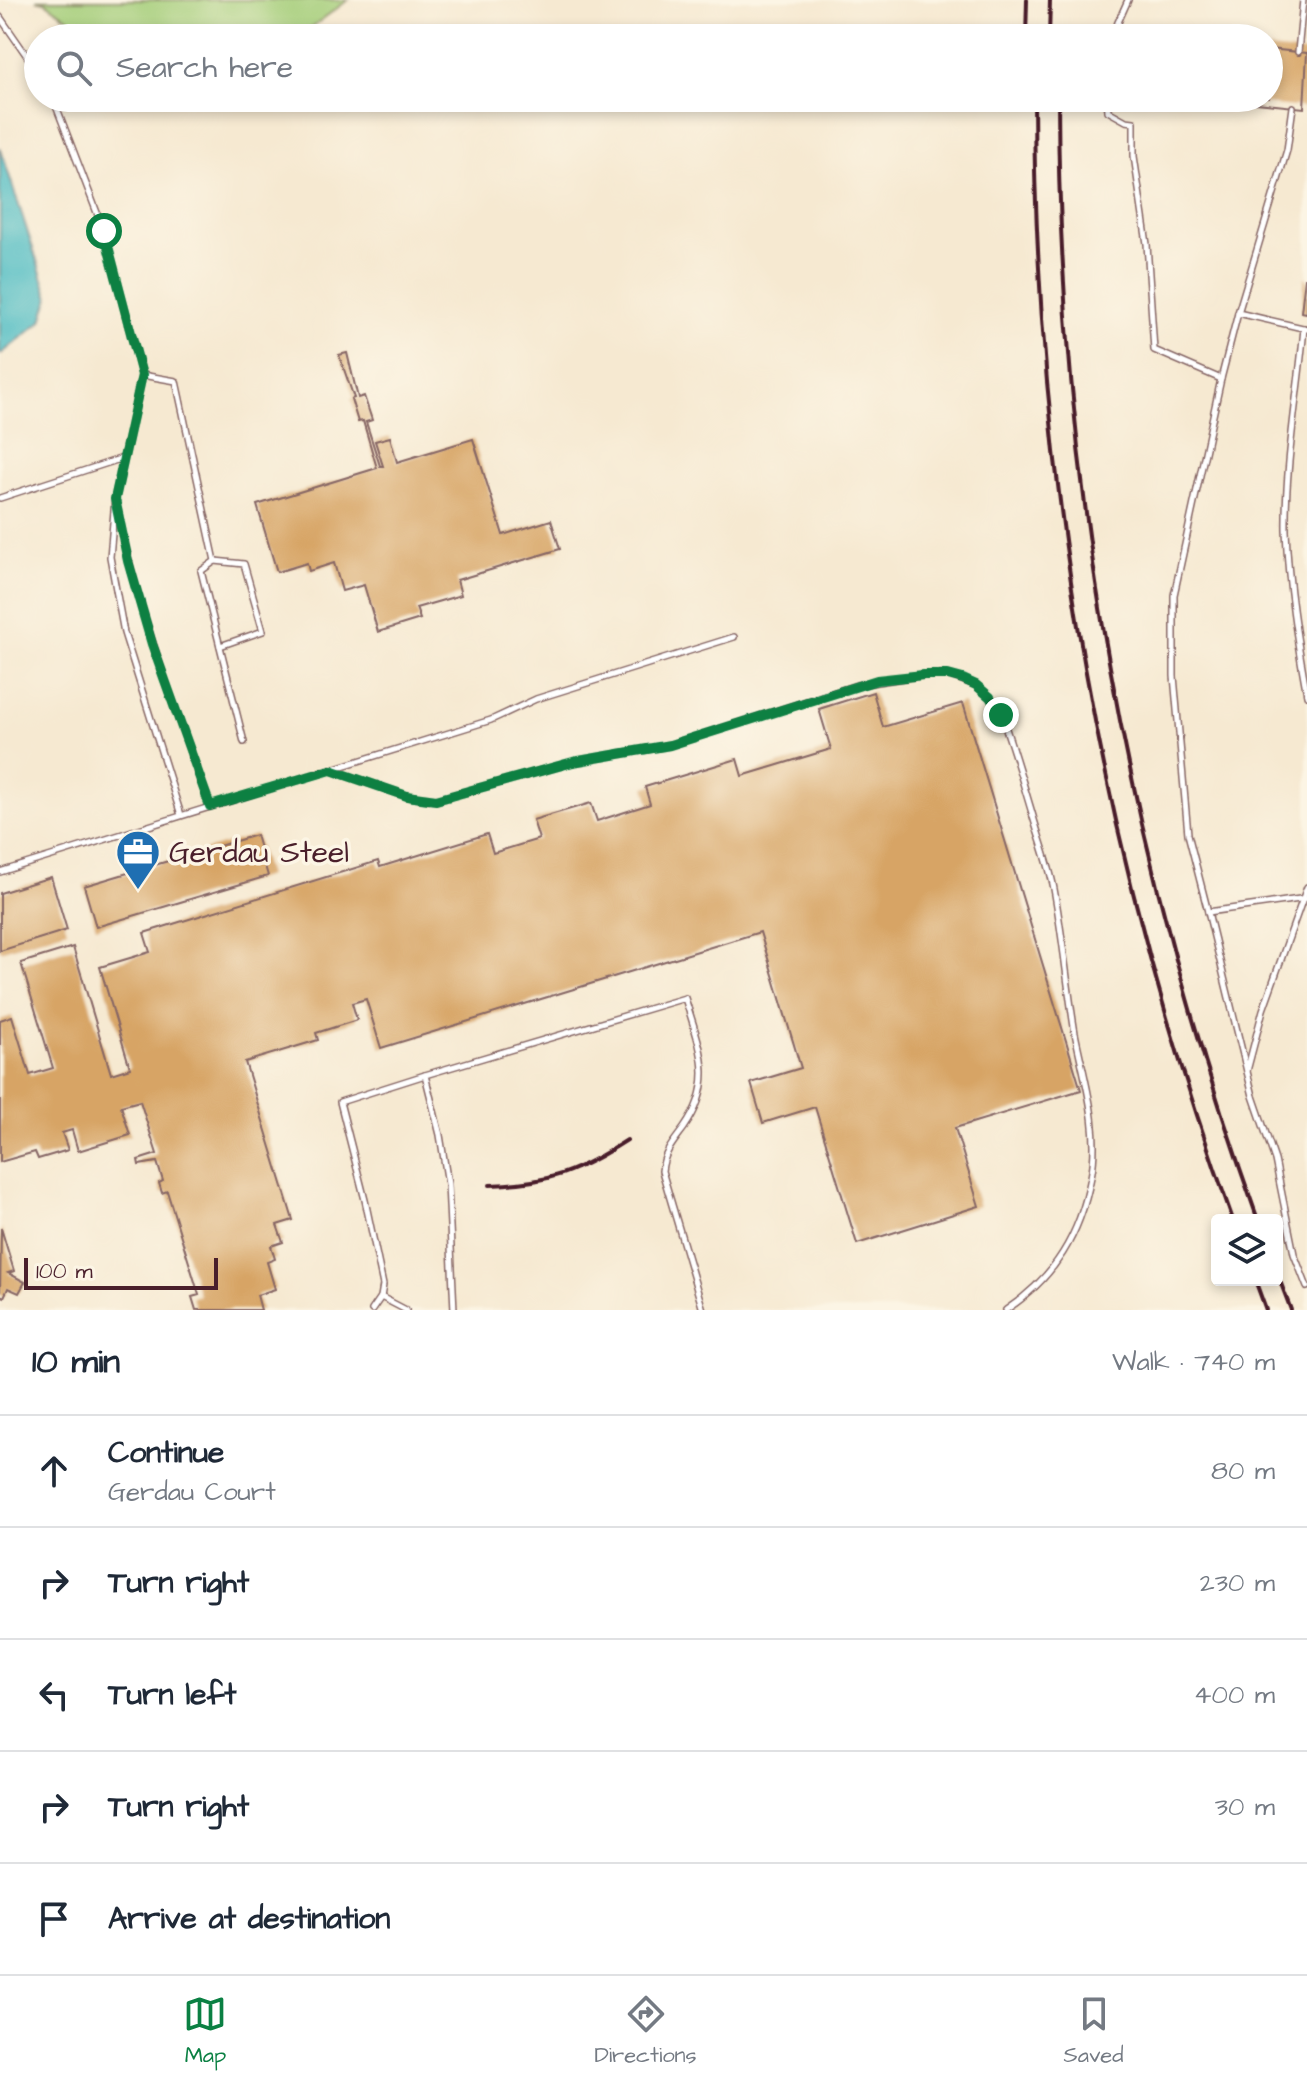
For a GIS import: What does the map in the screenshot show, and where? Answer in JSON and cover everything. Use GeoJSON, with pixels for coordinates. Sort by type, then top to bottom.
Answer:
{"type":"FeatureCollection","features":[{"type":"Feature","properties":{"kind":"lane"},"geometry":{"type":"LineString","coordinates":[[1117,24],[1128,0]]}},
{"type":"Feature","properties":{"kind":"lane"},"geometry":{"type":"LineString","coordinates":[[1298,52],[1303,0]]}},
{"type":"Feature","properties":{"kind":"lane"},"geometry":{"type":"LineString","coordinates":[[0,17],[24,52]]}},
{"type":"Feature","properties":{"kind":"lane"},"geometry":{"type":"LineString","coordinates":[[1293,107],[1287,150],[1221,379],[1174,595],[1174,676],[1188,834],[1247,1072],[1275,1160],[1294,1254],[1307,1287]]}},
{"type":"Feature","properties":{"kind":"lane"},"geometry":{"type":"LineString","coordinates":[[58,112],[104,231],[142,375],[115,499],[110,557],[124,633],[181,815]]}},
{"type":"Feature","properties":{"kind":"lane"},"geometry":{"type":"LineString","coordinates":[[1110,112],[1134,122],[1134,156],[1147,244],[1154,350],[1221,379]]}},
{"type":"Feature","properties":{"kind":"lane"},"geometry":{"type":"LineString","coordinates":[[1238,313],[1305,328],[1288,475],[1286,529],[1290,597],[1307,695]]}},
{"type":"Feature","properties":{"kind":"lane"},"geometry":{"type":"LineString","coordinates":[[142,375],[176,381],[215,561]]}},
{"type":"Feature","properties":{"kind":"lane"},"geometry":{"type":"LineString","coordinates":[[0,498],[123,458]]}},
{"type":"Feature","properties":{"kind":"lane"},"geometry":{"type":"LineString","coordinates":[[115,499],[128,561],[152,644],[210,806]]}},
{"type":"Feature","properties":{"kind":"lane"},"geometry":{"type":"LineString","coordinates":[[220,646],[263,631],[244,564],[215,561],[201,571],[244,742]]}},
{"type":"Feature","properties":{"kind":"lane"},"geometry":{"type":"LineString","coordinates":[[0,872],[491,720],[536,699],[734,637]]}},
{"type":"Feature","properties":{"kind":"lane"},"geometry":{"type":"LineString","coordinates":[[331,770],[407,796],[436,800],[573,762],[670,745],[877,680],[948,675],[976,685],[990,697],[1004,724],[1053,886],[1071,1009],[1091,1105],[1093,1142],[1092,1173],[1084,1210],[1069,1242],[1053,1270],[1029,1295],[1006,1310]]}},
{"type":"Feature","properties":{"kind":"lane"},"geometry":{"type":"LineString","coordinates":[[1247,1072],[1263,1010],[1307,887]]}},
{"type":"Feature","properties":{"kind":"lane"},"geometry":{"type":"LineString","coordinates":[[1208,912],[1305,898]]}},
{"type":"Feature","properties":{"kind":"lane"},"geometry":{"type":"LineString","coordinates":[[372,1310],[381,1297],[383,1285],[340,1102],[685,998],[702,1057],[702,1092],[699,1104],[667,1149],[662,1171],[703,1310]]}},
{"type":"Feature","properties":{"kind":"lane"},"geometry":{"type":"LineString","coordinates":[[425,1075],[446,1168],[454,1310]]}},
{"type":"Feature","properties":{"kind":"lane"},"geometry":{"type":"LineString","coordinates":[[381,1297],[406,1310]]}},
{"type":"Feature","properties":{"kind":"green space"},"geometry":{"type":"Polygon","coordinates":[[[36,0],[348,0],[316,24],[76,24],[45,2],[36,0]]]}},
{"type":"Feature","properties":{"kind":"water"},"geometry":{"type":"Polygon","coordinates":[[[0,147],[49,298],[42,321],[0,355],[0,147]]]}},
{"type":"Feature","properties":{"kind":"building"},"geometry":{"type":"Polygon","coordinates":[[[1283,50],[1307,53],[1304,108],[1283,106],[1283,50]]]}},
{"type":"Feature","properties":{"kind":"building"},"geometry":{"type":"Polygon","coordinates":[[[1307,278],[1307,313],[1301,312],[1307,278]]]}},
{"type":"Feature","properties":{"kind":"building"},"geometry":{"type":"Polygon","coordinates":[[[347,353],[358,398],[364,396],[372,420],[366,422],[380,466],[383,466],[375,441],[390,437],[397,462],[473,439],[503,535],[551,520],[560,549],[457,580],[461,595],[416,608],[420,619],[378,632],[364,585],[342,591],[334,563],[309,571],[307,563],[277,572],[257,505],[377,468],[363,421],[358,422],[351,399],[354,398],[339,355],[347,353]]]}},
{"type":"Feature","properties":{"kind":"building"},"geometry":{"type":"Polygon","coordinates":[[[873,692],[883,727],[963,703],[1081,1090],[955,1128],[979,1206],[857,1244],[815,1107],[763,1123],[751,1083],[801,1068],[760,932],[381,1048],[366,999],[352,1003],[357,1020],[316,1033],[318,1040],[245,1062],[293,1220],[277,1225],[283,1242],[271,1246],[275,1259],[267,1262],[275,1289],[257,1295],[261,1310],[196,1310],[192,1297],[199,1295],[167,1191],[162,1193],[159,1183],[163,1181],[157,1162],[139,1165],[138,1160],[157,1154],[140,1101],[121,1106],[130,1135],[78,1151],[72,1130],[62,1133],[68,1150],[38,1159],[35,1152],[0,1162],[0,1020],[12,1016],[30,1075],[53,1068],[21,963],[73,947],[111,1074],[130,1068],[100,967],[150,952],[144,933],[378,861],[380,867],[487,834],[493,853],[539,839],[533,820],[591,803],[597,821],[650,804],[645,787],[737,759],[742,776],[831,749],[819,709],[873,692]]]}},
{"type":"Feature","properties":{"kind":"building"},"geometry":{"type":"Polygon","coordinates":[[[256,835],[268,876],[96,927],[84,886],[256,835]]]}},
{"type":"Feature","properties":{"kind":"building"},"geometry":{"type":"Polygon","coordinates":[[[51,877],[67,930],[0,951],[0,893],[51,877]]]}},
{"type":"Feature","properties":{"kind":"building"},"geometry":{"type":"Polygon","coordinates":[[[1,1228],[14,1271],[8,1273],[25,1282],[19,1293],[8,1288],[4,1297],[0,1295],[1,1228]]]}},
{"type":"Feature","properties":{"kind":"railway"},"geometry":{"type":"LineString","coordinates":[[1026,24],[1027,0]]}},
{"type":"Feature","properties":{"kind":"railway"},"geometry":{"type":"LineString","coordinates":[[1049,24],[1050,0]]}},
{"type":"Feature","properties":{"kind":"railway"},"geometry":{"type":"LineString","coordinates":[[1034,112],[1047,384],[1063,526],[1085,668],[1113,808],[1147,947],[1187,1084],[1231,1214]]}},
{"type":"Feature","properties":{"kind":"railway"},"geometry":{"type":"LineString","coordinates":[[1058,112],[1062,241],[1072,384],[1088,526],[1110,667],[1138,808],[1172,947],[1212,1084],[1256,1214]]}},
{"type":"Feature","properties":{"kind":"railway"},"geometry":{"type":"LineString","coordinates":[[490,1185],[530,1182],[562,1174],[627,1140]]}},
{"type":"Feature","properties":{"kind":"railway"},"geometry":{"type":"LineString","coordinates":[[1257,1286],[1266,1310]]}},
{"type":"Feature","properties":{"kind":"railway"},"geometry":{"type":"LineString","coordinates":[[1282,1286],[1291,1310]]}},
{"type":"Feature","properties":{"kind":"place","name":"Gerdau Steel"},"geometry":{"type":"Point","coordinates":[138,891]}},
{"type":"Feature","properties":{"kind":"route"},"geometry":{"type":"LineString","coordinates":[[104,231],[142,375],[115,499],[128,561],[152,644],[210,806],[331,770],[420,800],[436,800],[573,762],[670,745],[877,680],[923,675],[948,675],[963,679],[990,697],[1001,715]]}}]}
